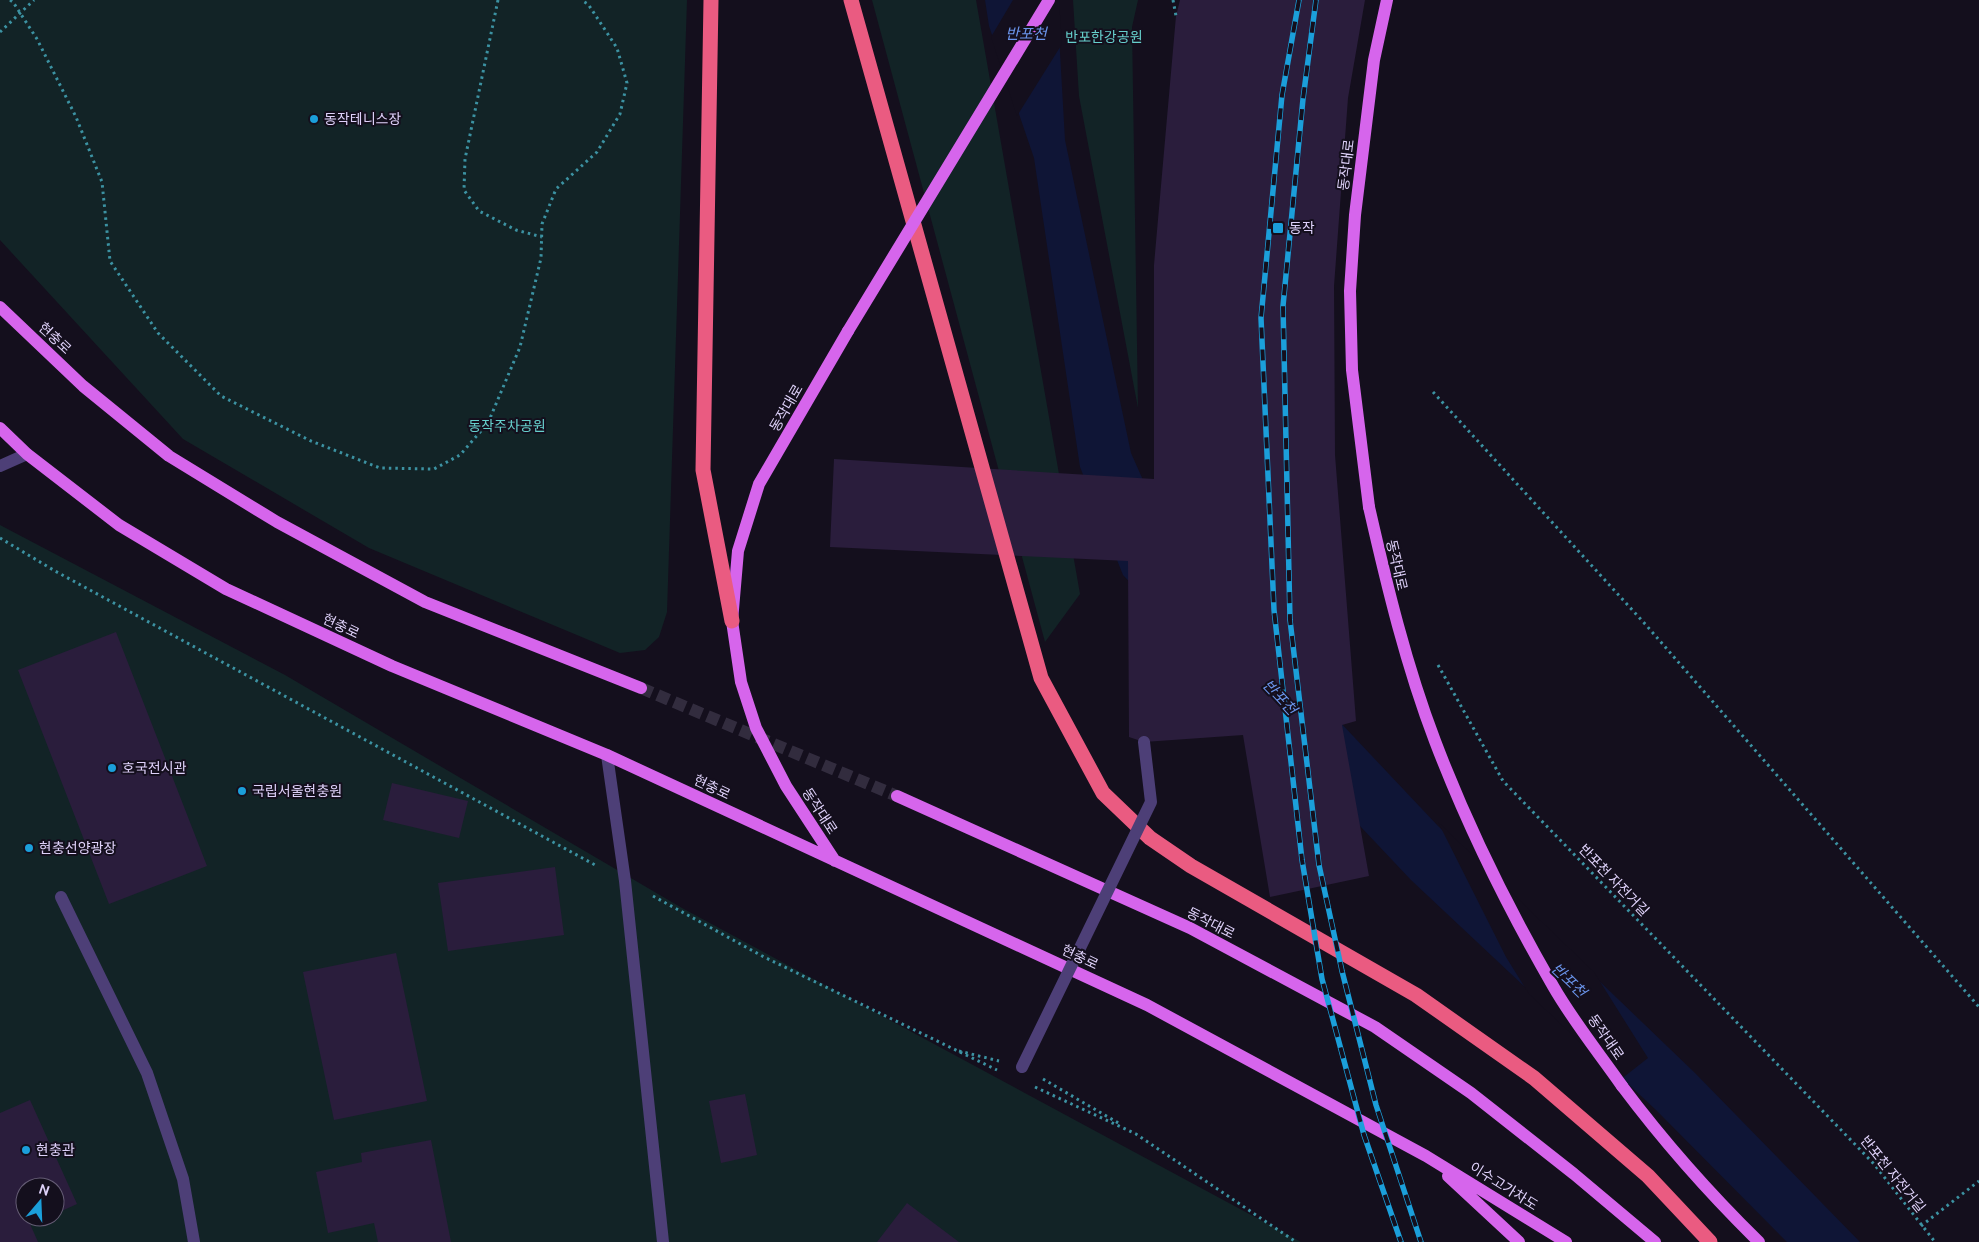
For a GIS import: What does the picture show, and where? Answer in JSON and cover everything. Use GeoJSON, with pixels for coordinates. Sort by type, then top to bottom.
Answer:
{"type":"FeatureCollection","features":[{"type":"Feature","properties":{"kind":"highway"},"geometry":{"type":"LineString","coordinates":[[710,0],[703,470],[732,621]]}},
{"type":"Feature","properties":{"kind":"highway"},"geometry":{"type":"LineString","coordinates":[[851,0],[1041,678],[1103,793],[1150,838],[1191,866],[1416,995],[1534,1078],[1648,1176],[1710,1242]]}},
{"type":"Feature","properties":{"kind":"main road","name":"동작대로"},"geometry":{"type":"LineString","coordinates":[[835,861],[786,786],[756,728],[741,682],[732,621],[738,551],[759,484],[848,331],[1049,0]]}},
{"type":"Feature","properties":{"kind":"main road","name":"동작대로"},"geometry":{"type":"LineString","coordinates":[[1387,0],[1374,60],[1356,215],[1350,291],[1352,370],[1369,508],[1388,591],[1411,672],[1435,741],[1466,815],[1506,901],[1554,988],[1622,1086],[1685,1165],[1722,1206],[1759,1242]]}},
{"type":"Feature","properties":{"kind":"main road","name":"현충로"},"geometry":{"type":"LineString","coordinates":[[0,307],[83,386],[169,456],[277,522],[425,602],[641,688]]}},
{"type":"Feature","properties":{"kind":"main road","name":"현충로"},"geometry":{"type":"LineString","coordinates":[[0,428],[27,454],[120,525],[226,589],[392,666],[607,755],[1147,1005],[1426,1156]]}},
{"type":"Feature","properties":{"kind":"main road","name":"동작대로"},"geometry":{"type":"LineString","coordinates":[[897,796],[1190,928],[1375,1027],[1471,1093],[1574,1174],[1655,1242]]}},
{"type":"Feature","properties":{"kind":"main road"},"geometry":{"type":"LineString","coordinates":[[1426,1156],[1519,1242]]}},
{"type":"Feature","properties":{"kind":"main road","name":"이수고가차도"},"geometry":{"type":"LineString","coordinates":[[1426,1156],[1566,1242]]}},
{"type":"Feature","properties":{"kind":"street"},"geometry":{"type":"LineString","coordinates":[[0,466],[27,454]]}},
{"type":"Feature","properties":{"kind":"street"},"geometry":{"type":"LineString","coordinates":[[1022,1067],[1151,802],[1144,742]]}},
{"type":"Feature","properties":{"kind":"street"},"geometry":{"type":"LineString","coordinates":[[607,755],[625,881],[663,1242]]}},
{"type":"Feature","properties":{"kind":"street"},"geometry":{"type":"LineString","coordinates":[[61,896],[148,1072],[183,1179],[194,1242]]}},
{"type":"Feature","properties":{"kind":"path"},"geometry":{"type":"LineString","coordinates":[[10,0],[37,39],[76,117],[102,182],[110,261],[158,333],[221,396],[311,441],[380,468],[434,469],[460,455],[488,423],[520,347],[541,258],[542,224],[556,189],[597,152],[620,114],[627,82],[617,48],[588,4],[582,0]]}},
{"type":"Feature","properties":{"kind":"path"},"geometry":{"type":"LineString","coordinates":[[0,32],[34,0]]}},
{"type":"Feature","properties":{"kind":"path"},"geometry":{"type":"LineString","coordinates":[[498,0],[465,159],[464,190],[479,211],[516,230],[542,237]]}},
{"type":"Feature","properties":{"kind":"path"},"geometry":{"type":"LineString","coordinates":[[1173,0],[1176,16]]}},
{"type":"Feature","properties":{"kind":"path"},"geometry":{"type":"LineString","coordinates":[[1434,392],[1646,625],[1979,1007]]}},
{"type":"Feature","properties":{"kind":"path","name":"반포천 자전거길"},"geometry":{"type":"LineString","coordinates":[[1435,661],[1503,781],[1874,1164],[1935,1242]]}},
{"type":"Feature","properties":{"kind":"path"},"geometry":{"type":"LineString","coordinates":[[950,1048],[1022,1067],[1136,1134]]}},
{"type":"Feature","properties":{"kind":"path"},"geometry":{"type":"LineString","coordinates":[[1921,1226],[1979,1181]]}},
{"type":"Feature","properties":{"kind":"green space","name":"동작주차공원"},"geometry":{"type":"Polygon","coordinates":[[[0,0],[687,0],[667,612],[659,637],[645,650],[620,653],[369,548],[183,439],[0,240],[0,0]]]}},
{"type":"Feature","properties":{"kind":"green space"},"geometry":{"type":"Polygon","coordinates":[[[872,0],[976,0],[1080,594],[1045,642],[872,0]]]}},
{"type":"Feature","properties":{"kind":"green space","name":"반포한강공원"},"geometry":{"type":"Polygon","coordinates":[[[1073,0],[1138,0],[1132,27],[1138,408],[1079,96],[1073,0]]]}},
{"type":"Feature","properties":{"kind":"green space","name":"국립서울현충원"},"geometry":{"type":"Polygon","coordinates":[[[0,525],[285,675],[682,908],[1301,1242],[0,1242],[0,525]]]}},
{"type":"Feature","properties":{"kind":"water","name":"반포천"},"geometry":{"type":"Polygon","coordinates":[[[985,0],[1057,0],[1065,140],[1131,453],[1171,543],[1438,826],[1695,1073],[1860,1242],[1787,1242],[1656,1110],[1411,880],[1123,575],[1080,467],[1034,158],[989,26],[985,0]]]}},
{"type":"Feature","properties":{"kind":"pier"},"geometry":{"type":"Polygon","coordinates":[[[1013,0],[1059,0],[1062,44],[1017,116],[991,37],[1013,0]]]}},
{"type":"Feature","properties":{"kind":"pier"},"geometry":{"type":"Polygon","coordinates":[[[1438,822],[1594,972],[1648,1058],[1620,1080],[1529,994],[1506,957],[1438,822]]]}},
{"type":"Feature","properties":{"kind":"building"},"geometry":{"type":"Polygon","coordinates":[[[1180,0],[1365,0],[1348,98],[1334,286],[1335,455],[1356,721],[1342,725],[1369,876],[1270,897],[1243,735],[1144,742],[1129,737],[1128,561],[830,547],[834,459],[1154,479],[1154,265],[1176,16],[1180,0]]]}},
{"type":"Feature","properties":{"kind":"building","name":"호국전시관"},"geometry":{"type":"Polygon","coordinates":[[[116,632],[207,866],[109,904],[18,670],[116,632]]]}},
{"type":"Feature","properties":{"kind":"building"},"geometry":{"type":"Polygon","coordinates":[[[392,783],[468,801],[459,838],[383,820],[392,783]]]}},
{"type":"Feature","properties":{"kind":"building"},"geometry":{"type":"Polygon","coordinates":[[[555,867],[564,935],[448,951],[438,883],[555,867]]]}},
{"type":"Feature","properties":{"kind":"building"},"geometry":{"type":"Polygon","coordinates":[[[396,953],[427,1101],[334,1120],[303,972],[396,953]]]}},
{"type":"Feature","properties":{"kind":"building"},"geometry":{"type":"Polygon","coordinates":[[[745,1094],[757,1155],[721,1163],[709,1101],[745,1094]]]}},
{"type":"Feature","properties":{"kind":"building","name":"현충관"},"geometry":{"type":"Polygon","coordinates":[[[30,1100],[65,1177],[15,1177],[15,1227],[31,1227],[38,1242],[0,1242],[0,1113],[30,1100]]]}},
{"type":"Feature","properties":{"kind":"building"},"geometry":{"type":"Polygon","coordinates":[[[431,1140],[451,1242],[378,1242],[374,1223],[328,1233],[316,1172],[362,1162],[361,1153],[431,1140]]]}},
{"type":"Feature","properties":{"kind":"building","name":"현충관"},"geometry":{"type":"Polygon","coordinates":[[[65,1177],[77,1204],[65,1209],[65,1177]]]}},
{"type":"Feature","properties":{"kind":"building"},"geometry":{"type":"Polygon","coordinates":[[[907,1203],[959,1242],[877,1242],[907,1203]]]}},
{"type":"Feature","properties":{"kind":"tunnel"},"geometry":{"type":"LineString","coordinates":[[641,688],[897,796]]}},
{"type":"Feature","properties":{"kind":"railway"},"geometry":{"type":"LineString","coordinates":[[1299,0],[1282,95],[1261,318],[1274,610],[1302,860],[1322,979],[1364,1135],[1401,1242]]}},
{"type":"Feature","properties":{"kind":"railway"},"geometry":{"type":"LineString","coordinates":[[1316,0],[1303,99],[1283,306],[1290,620],[1319,865],[1342,971],[1376,1105],[1421,1242]]}},
{"type":"Feature","properties":{"kind":"place","name":"동작테니스장"},"geometry":{"type":"Point","coordinates":[314,119]}},
{"type":"Feature","properties":{"kind":"place","name":"동작"},"geometry":{"type":"Point","coordinates":[1278,228]}},
{"type":"Feature","properties":{"kind":"place","name":"호국전시관"},"geometry":{"type":"Point","coordinates":[112,768]}},
{"type":"Feature","properties":{"kind":"place","name":"국립서울현충원"},"geometry":{"type":"Point","coordinates":[242,791]}},
{"type":"Feature","properties":{"kind":"place","name":"현충선양광장"},"geometry":{"type":"Point","coordinates":[29,848]}},
{"type":"Feature","properties":{"kind":"place","name":"현충관"},"geometry":{"type":"Point","coordinates":[26,1150]}}]}
